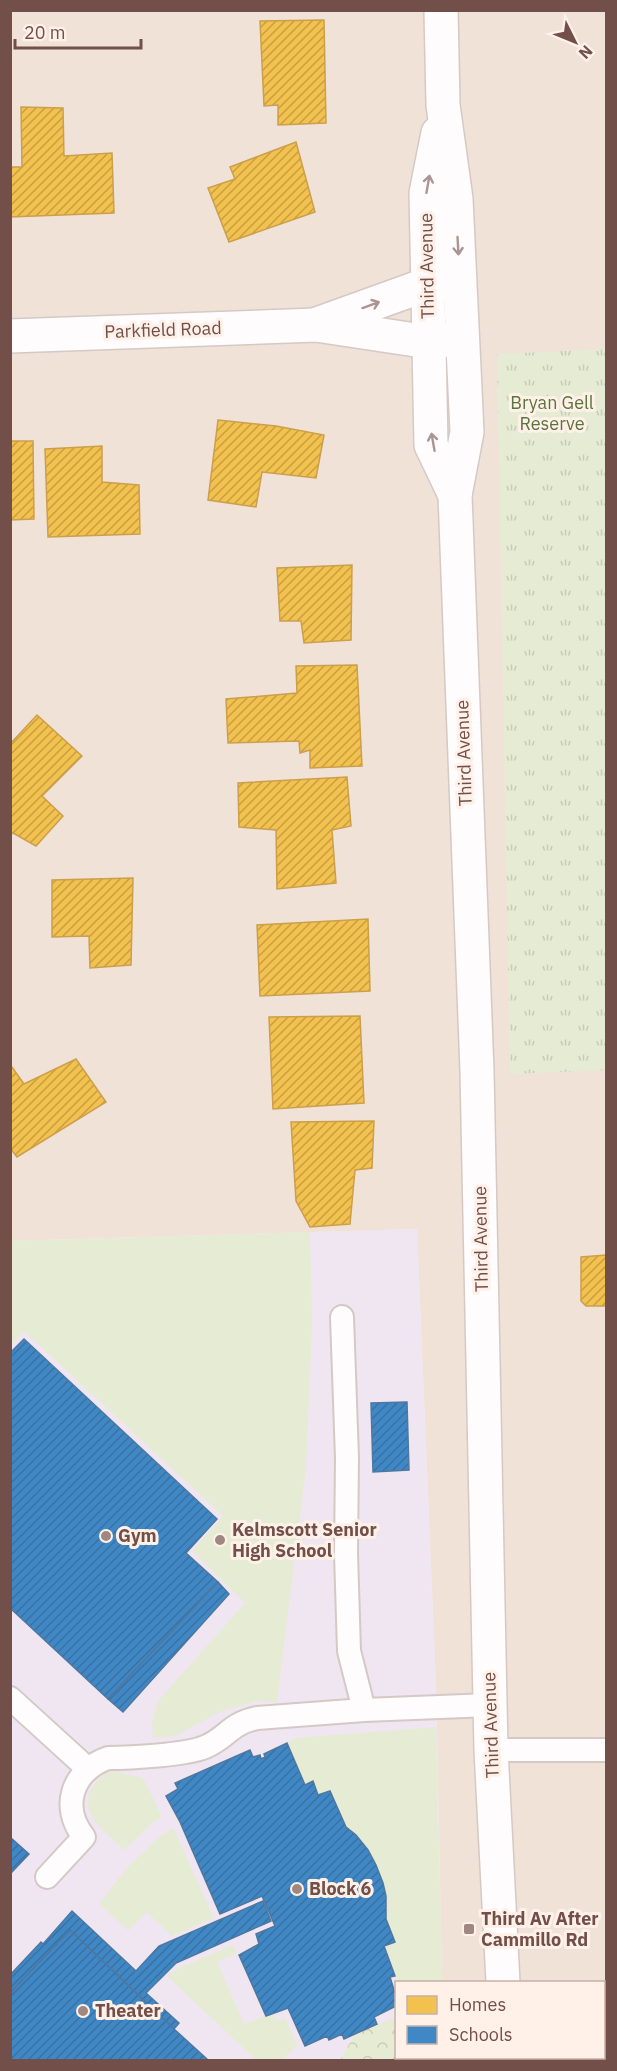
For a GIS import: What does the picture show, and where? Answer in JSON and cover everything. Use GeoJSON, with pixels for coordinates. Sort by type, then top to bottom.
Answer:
{"type":"FeatureCollection","features":[{"type":"Feature","properties":{"kind":"main road","name":"Third Avenue"},"geometry":{"type":"LineString","coordinates":[[441,10],[443,105],[456,199],[467,432],[455,495],[477,1071],[491,1750],[503,1981]]}},
{"type":"Feature","properties":{"kind":"main road","name":"Third Avenue"},"geometry":{"type":"LineString","coordinates":[[443,105],[426,193],[431,445],[455,495]]}},
{"type":"Feature","properties":{"kind":"main road","name":"Parkfield Road"},"geometry":{"type":"LineString","coordinates":[[316,325],[428,284],[460,283]]}},
{"type":"Feature","properties":{"kind":"main road","name":"Parkfield Road"},"geometry":{"type":"LineString","coordinates":[[10,336],[316,325],[429,342],[463,338]]}},
{"type":"Feature","properties":{"kind":"lane"},"geometry":{"type":"LineString","coordinates":[[342,1317],[347,1458],[346,1552],[349,1651],[364,1710]]}},
{"type":"Feature","properties":{"kind":"lane"},"geometry":{"type":"LineString","coordinates":[[10,1698],[88,1769]]}},
{"type":"Feature","properties":{"kind":"lane"},"geometry":{"type":"LineString","coordinates":[[48,1877],[84,1837],[76,1827],[70,1804],[72,1791],[88,1769],[108,1758],[194,1751],[214,1743],[234,1726],[244,1721],[278,1716],[364,1710],[490,1706]]}},
{"type":"Feature","properties":{"kind":"lane"},"geometry":{"type":"LineString","coordinates":[[491,1750],[606,1750]]}},
{"type":"Feature","properties":{"kind":"shaded area"},"geometry":{"type":"Polygon","coordinates":[[[10,11],[606,11],[606,2060],[444,2060],[605,2059],[605,1981],[442,1981],[436,1688],[417,1229],[11,1241],[10,11]]]}},
{"type":"Feature","properties":{"kind":"shaded area","name":"Kelmscott Senior High School"},"geometry":{"type":"Polygon","coordinates":[[[417,1229],[436,1688],[442,1981],[395,1981],[395,2059],[444,2060],[11,2060],[10,1241],[417,1229]]]}},
{"type":"Feature","properties":{"kind":"green space","name":"Bryan Gell Reserve"},"geometry":{"type":"Polygon","coordinates":[[[606,349],[606,1070],[510,1074],[497,354],[606,349]]]}},
{"type":"Feature","properties":{"kind":"green space"},"geometry":{"type":"Polygon","coordinates":[[[310,1232],[312,1324],[306,1466],[277,1702],[256,1701],[217,1713],[176,1736],[153,1738],[152,1724],[157,1702],[245,1603],[192,1551],[223,1516],[24,1331],[11,1345],[11,1241],[310,1232]]]}},
{"type":"Feature","properties":{"kind":"green space"},"geometry":{"type":"Polygon","coordinates":[[[436,1727],[442,1981],[398,1981],[384,1946],[386,1908],[383,1883],[376,1865],[356,1835],[346,1827],[330,1791],[318,1795],[313,1782],[305,1785],[287,1743],[297,1738],[436,1727]]]}},
{"type":"Feature","properties":{"kind":"green space"},"geometry":{"type":"Polygon","coordinates":[[[113,1771],[143,1778],[162,1817],[153,1822],[125,1850],[95,1821],[88,1804],[89,1795],[96,1782],[104,1774],[113,1771]]]}},
{"type":"Feature","properties":{"kind":"green space"},"geometry":{"type":"Polygon","coordinates":[[[173,1828],[214,1918],[172,1936],[147,1912],[128,1930],[99,1904],[127,1868],[158,1838],[173,1828]]]}},
{"type":"Feature","properties":{"kind":"green space"},"geometry":{"type":"Polygon","coordinates":[[[233,1945],[237,1953],[217,1962],[244,2024],[273,2013],[277,2021],[285,2018],[297,2045],[282,2060],[256,2060],[167,1976],[179,1968],[233,1945]]]}},
{"type":"Feature","properties":{"kind":"green space"},"geometry":{"type":"Polygon","coordinates":[[[395,2017],[395,2059],[444,2060],[340,2060],[355,2034],[395,2017]]]}},
{"type":"Feature","properties":{"kind":"building: Homes"},"geometry":{"type":"Polygon","coordinates":[[[324,20],[326,123],[278,125],[278,105],[264,106],[260,21],[324,20]]]}},
{"type":"Feature","properties":{"kind":"building: Homes"},"geometry":{"type":"Polygon","coordinates":[[[21,107],[63,108],[64,156],[112,153],[114,213],[10,217],[10,167],[22,167],[21,107]]]}},
{"type":"Feature","properties":{"kind":"building: Homes"},"geometry":{"type":"Polygon","coordinates":[[[296,142],[315,212],[229,242],[208,188],[235,179],[230,167],[296,142]]]}},
{"type":"Feature","properties":{"kind":"building: Homes"},"geometry":{"type":"Polygon","coordinates":[[[218,420],[276,426],[324,435],[316,478],[262,472],[256,507],[208,500],[218,420]]]}},
{"type":"Feature","properties":{"kind":"building: Homes"},"geometry":{"type":"Polygon","coordinates":[[[10,441],[33,441],[34,519],[10,520],[10,441]]]}},
{"type":"Feature","properties":{"kind":"building: Homes"},"geometry":{"type":"Polygon","coordinates":[[[102,446],[102,482],[139,485],[140,534],[48,537],[45,449],[102,446]]]}},
{"type":"Feature","properties":{"kind":"building: Homes"},"geometry":{"type":"Polygon","coordinates":[[[352,565],[351,640],[304,643],[301,621],[280,621],[277,568],[352,565]]]}},
{"type":"Feature","properties":{"kind":"building: Homes"},"geometry":{"type":"Polygon","coordinates":[[[357,665],[362,766],[310,768],[310,750],[300,753],[299,741],[228,743],[226,699],[297,693],[296,666],[357,665]]]}},
{"type":"Feature","properties":{"kind":"building: Homes"},"geometry":{"type":"Polygon","coordinates":[[[37,715],[82,756],[42,796],[63,816],[36,846],[13,833],[10,835],[10,744],[37,715]]]}},
{"type":"Feature","properties":{"kind":"building: Homes"},"geometry":{"type":"Polygon","coordinates":[[[347,777],[351,826],[332,830],[336,883],[277,889],[276,830],[239,827],[238,783],[347,777]]]}},
{"type":"Feature","properties":{"kind":"building: Homes"},"geometry":{"type":"Polygon","coordinates":[[[133,878],[131,965],[90,968],[89,936],[52,937],[52,880],[133,878]]]}},
{"type":"Feature","properties":{"kind":"building: Homes"},"geometry":{"type":"Polygon","coordinates":[[[368,919],[370,991],[260,996],[257,925],[368,919]]]}},
{"type":"Feature","properties":{"kind":"building: Homes"},"geometry":{"type":"Polygon","coordinates":[[[360,1016],[364,1103],[273,1109],[269,1017],[360,1016]]]}},
{"type":"Feature","properties":{"kind":"building: Homes"},"geometry":{"type":"Polygon","coordinates":[[[76,1059],[106,1102],[17,1157],[10,1148],[10,1068],[12,1067],[24,1084],[76,1059]]]}},
{"type":"Feature","properties":{"kind":"building: Homes"},"geometry":{"type":"Polygon","coordinates":[[[374,1121],[372,1168],[355,1170],[350,1224],[310,1227],[296,1201],[291,1122],[374,1121]]]}},
{"type":"Feature","properties":{"kind":"building: Homes"},"geometry":{"type":"Polygon","coordinates":[[[606,1255],[606,1306],[586,1306],[581,1301],[581,1257],[606,1255]]]}},
{"type":"Feature","properties":{"kind":"building: Schools","name":"Gym"},"geometry":{"type":"Polygon","coordinates":[[[24,1339],[217,1519],[186,1553],[218,1582],[108,1699],[10,1608],[10,1353],[24,1339]]]}},
{"type":"Feature","properties":{"kind":"building: Schools"},"geometry":{"type":"Polygon","coordinates":[[[407,1402],[409,1470],[373,1472],[371,1403],[407,1402]]]}},
{"type":"Feature","properties":{"kind":"building: Schools"},"geometry":{"type":"Polygon","coordinates":[[[218,1582],[229,1594],[123,1712],[108,1699],[218,1582]]]}},
{"type":"Feature","properties":{"kind":"building: Schools","name":"Block 6"},"geometry":{"type":"Polygon","coordinates":[[[287,1743],[305,1785],[313,1781],[318,1795],[330,1791],[346,1827],[368,1850],[383,1883],[386,1896],[386,1919],[395,1942],[384,1946],[395,1976],[390,1977],[395,1993],[395,2006],[374,2017],[377,2024],[344,2039],[342,2034],[329,2040],[327,2036],[305,2046],[288,2008],[266,2016],[239,1955],[259,1944],[256,1934],[275,1926],[262,1896],[220,1914],[180,1822],[166,1796],[178,1789],[175,1783],[250,1750],[253,1757],[260,1755],[261,1759],[265,1757],[264,1754],[287,1743]]]}},
{"type":"Feature","properties":{"kind":"building: Schools"},"geometry":{"type":"Polygon","coordinates":[[[10,1837],[29,1854],[10,1874],[10,1837]]]}},
{"type":"Feature","properties":{"kind":"building: Schools"},"geometry":{"type":"Polygon","coordinates":[[[263,1901],[271,1921],[176,1963],[146,1993],[179,2023],[174,2029],[70,1930],[10,1993],[10,1975],[41,1942],[43,1944],[72,1911],[136,1971],[159,1946],[263,1901]]]}},
{"type":"Feature","properties":{"kind":"building: Schools","name":"Theater"},"geometry":{"type":"Polygon","coordinates":[[[70,1930],[208,2060],[10,2060],[10,1993],[70,1930]]]}},
{"type":"Feature","properties":{"kind":"place","name":"Gym"},"geometry":{"type":"Point","coordinates":[106,1536]}},
{"type":"Feature","properties":{"kind":"place","name":"Kelmscott Senior High School"},"geometry":{"type":"Point","coordinates":[220,1540]}},
{"type":"Feature","properties":{"kind":"place","name":"Block 6"},"geometry":{"type":"Point","coordinates":[297,1889]}},
{"type":"Feature","properties":{"kind":"place","name":"Third Av After Cammillo Rd"},"geometry":{"type":"Point","coordinates":[469,1929]}},
{"type":"Feature","properties":{"kind":"place","name":"Theater"},"geometry":{"type":"Point","coordinates":[83,2011]}}]}
